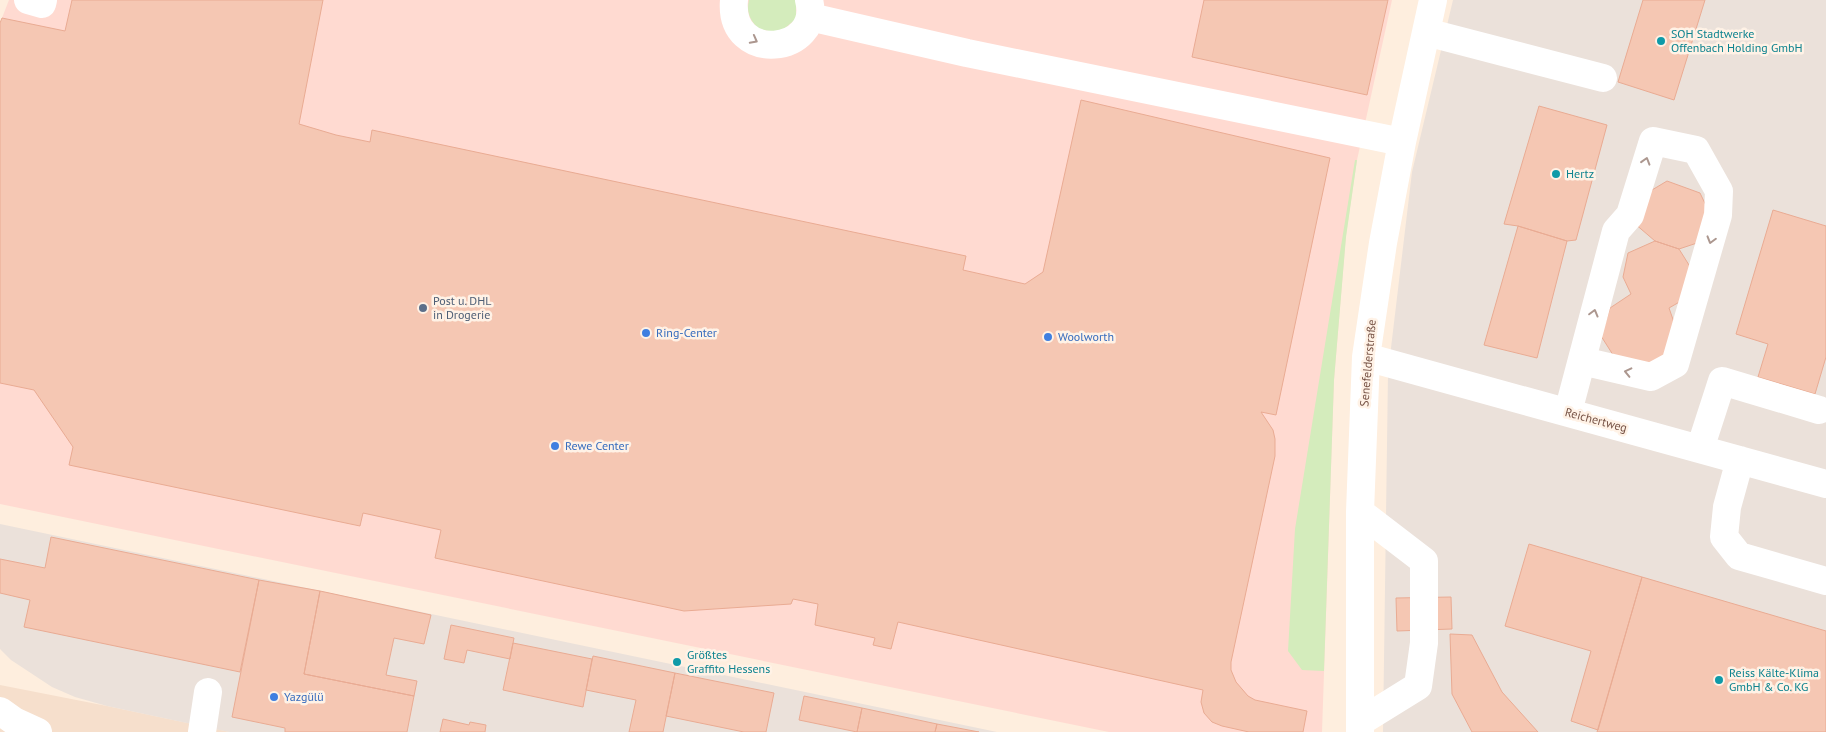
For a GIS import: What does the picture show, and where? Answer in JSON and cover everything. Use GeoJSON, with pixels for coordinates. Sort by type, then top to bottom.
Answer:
{"type":"FeatureCollection","features":[{"type":"Feature","properties":{"kind":"street"},"geometry":{"type":"LineString","coordinates":[[28,0],[42,4],[43,0]]}},
{"type":"Feature","properties":{"kind":"street"},"geometry":{"type":"LineString","coordinates":[[734,0],[734,13],[743,34],[755,42],[768,46],[779,46],[791,41],[803,30],[809,8],[986,57],[1402,142]]}},
{"type":"Feature","properties":{"kind":"street","name":"Senefelderstraße"},"geometry":{"type":"LineString","coordinates":[[1360,727],[1360,512],[1366,357],[1383,243],[1402,142],[1433,0]]}},
{"type":"Feature","properties":{"kind":"street"},"geometry":{"type":"LineString","coordinates":[[1426,32],[1603,78]]}},
{"type":"Feature","properties":{"kind":"street"},"geometry":{"type":"LineString","coordinates":[[1568,412],[1616,231],[1630,215],[1653,141],[1696,150],[1719,191],[1718,215],[1675,364],[1650,377],[1582,361]]}},
{"type":"Feature","properties":{"kind":"street","name":"Reichertweg"},"geometry":{"type":"LineString","coordinates":[[1366,357],[1826,484]]}},
{"type":"Feature","properties":{"kind":"street"},"geometry":{"type":"LineString","coordinates":[[1700,449],[1722,382],[1819,410]]}},
{"type":"Feature","properties":{"kind":"street"},"geometry":{"type":"LineString","coordinates":[[1740,460],[1727,507],[1724,537],[1739,556],[1826,581]]}},
{"type":"Feature","properties":{"kind":"street"},"geometry":{"type":"LineString","coordinates":[[1360,512],[1424,561],[1424,643],[1418,686],[1360,727]]}},
{"type":"Feature","properties":{"kind":"street"},"geometry":{"type":"LineString","coordinates":[[202,732],[208,692]]}},
{"type":"Feature","properties":{"kind":"street"},"geometry":{"type":"LineString","coordinates":[[0,711],[14,721],[38,732]]}},
{"type":"Feature","properties":{"kind":"shaded area","name":"Ring-Center"},"geometry":{"type":"Polygon","coordinates":[[[9,0],[1392,0],[1357,160],[1346,235],[1334,380],[1322,732],[1109,732],[0,504],[0,23],[9,0]]]}},
{"type":"Feature","properties":{"kind":"shaded area"},"geometry":{"type":"Polygon","coordinates":[[[1453,0],[1826,0],[1826,732],[1383,732],[1388,373],[1412,172],[1453,0]]]}},
{"type":"Feature","properties":{"kind":"shaded area"},"geometry":{"type":"Polygon","coordinates":[[[0,524],[997,732],[229,732],[107,706],[75,697],[52,687],[11,660],[0,649],[0,524]]]}},
{"type":"Feature","properties":{"kind":"shaded area"},"geometry":{"type":"Polygon","coordinates":[[[0,685],[107,706],[230,732],[0,732],[0,685]]]}},
{"type":"Feature","properties":{"kind":"green space"},"geometry":{"type":"Polygon","coordinates":[[[749,0],[796,0],[796,19],[779,33],[758,29],[749,16],[749,0]]]}},
{"type":"Feature","properties":{"kind":"green space"},"geometry":{"type":"Polygon","coordinates":[[[1355,160],[1357,160],[1346,237],[1334,380],[1324,671],[1302,670],[1288,651],[1295,529],[1355,160]]]}},
{"type":"Feature","properties":{"kind":"building","name":"Ring-Center"},"geometry":{"type":"Polygon","coordinates":[[[72,0],[323,0],[299,124],[336,135],[370,142],[372,130],[966,256],[963,270],[1025,284],[1043,272],[1081,100],[1330,158],[1276,415],[1261,412],[1273,430],[1275,456],[1231,662],[1231,670],[1236,682],[1248,696],[1255,700],[1307,711],[1303,732],[1249,732],[1222,726],[1212,722],[1204,713],[1201,702],[1203,690],[898,622],[891,649],[873,645],[875,638],[815,625],[818,604],[793,599],[791,604],[684,611],[435,558],[441,530],[363,513],[360,526],[69,465],[73,447],[34,390],[0,383],[0,23],[2,18],[65,31],[72,0]]]}},
{"type":"Feature","properties":{"kind":"building"},"geometry":{"type":"Polygon","coordinates":[[[1204,0],[1388,0],[1367,95],[1192,57],[1204,0]]]}},
{"type":"Feature","properties":{"kind":"building","name":"SOH Stadtwerke Offenbach Holding GmbH"},"geometry":{"type":"Polygon","coordinates":[[[1643,0],[1705,0],[1674,100],[1618,82],[1643,0]]]}},
{"type":"Feature","properties":{"kind":"building","name":"Hertz"},"geometry":{"type":"Polygon","coordinates":[[[1539,106],[1607,125],[1576,240],[1567,241],[1518,226],[1504,224],[1539,106]]]}},
{"type":"Feature","properties":{"kind":"building"},"geometry":{"type":"Polygon","coordinates":[[[1667,181],[1700,193],[1712,218],[1706,240],[1679,249],[1655,241],[1634,223],[1642,196],[1667,181]]]}},
{"type":"Feature","properties":{"kind":"building"},"geometry":{"type":"Polygon","coordinates":[[[1773,210],[1826,226],[1826,357],[1815,394],[1758,377],[1768,344],[1736,334],[1773,210]]]}},
{"type":"Feature","properties":{"kind":"building"},"geometry":{"type":"Polygon","coordinates":[[[1518,226],[1567,241],[1537,358],[1484,345],[1518,226]]]}},
{"type":"Feature","properties":{"kind":"building"},"geometry":{"type":"Polygon","coordinates":[[[1655,241],[1679,249],[1694,273],[1688,297],[1669,308],[1676,328],[1667,358],[1640,367],[1615,358],[1601,336],[1610,308],[1631,294],[1623,277],[1628,253],[1655,241]]]}},
{"type":"Feature","properties":{"kind":"building"},"geometry":{"type":"Polygon","coordinates":[[[51,537],[259,580],[240,672],[24,627],[30,600],[0,593],[0,559],[45,568],[51,537]]]}},
{"type":"Feature","properties":{"kind":"building"},"geometry":{"type":"Polygon","coordinates":[[[1529,544],[1642,577],[1598,730],[1571,721],[1591,651],[1505,626],[1529,544]]]}},
{"type":"Feature","properties":{"kind":"building","name":"Reiss Kälte-Klima GmbH & Co. KG"},"geometry":{"type":"Polygon","coordinates":[[[1642,577],[1826,631],[1826,732],[1597,732],[1642,577]]]}},
{"type":"Feature","properties":{"kind":"building"},"geometry":{"type":"Polygon","coordinates":[[[259,580],[320,591],[304,674],[414,696],[407,732],[285,732],[285,728],[232,717],[259,580]]]}},
{"type":"Feature","properties":{"kind":"building"},"geometry":{"type":"Polygon","coordinates":[[[320,591],[431,615],[424,644],[394,638],[386,675],[417,681],[414,696],[304,674],[320,591]]]}},
{"type":"Feature","properties":{"kind":"building"},"geometry":{"type":"Polygon","coordinates":[[[1451,597],[1452,629],[1397,631],[1396,598],[1451,597]]]}},
{"type":"Feature","properties":{"kind":"building"},"geometry":{"type":"Polygon","coordinates":[[[451,625],[514,638],[510,659],[467,650],[464,663],[444,659],[451,625]]]}},
{"type":"Feature","properties":{"kind":"building"},"geometry":{"type":"Polygon","coordinates":[[[1450,634],[1472,635],[1502,692],[1538,732],[1472,732],[1452,694],[1450,634]]]}},
{"type":"Feature","properties":{"kind":"building"},"geometry":{"type":"Polygon","coordinates":[[[513,643],[592,659],[583,707],[503,690],[513,643]]]}},
{"type":"Feature","properties":{"kind":"building"},"geometry":{"type":"Polygon","coordinates":[[[593,656],[675,673],[663,732],[629,732],[636,700],[586,690],[593,656]]]}},
{"type":"Feature","properties":{"kind":"building"},"geometry":{"type":"Polygon","coordinates":[[[675,673],[774,693],[766,732],[744,732],[666,716],[675,673]]]}},
{"type":"Feature","properties":{"kind":"building"},"geometry":{"type":"Polygon","coordinates":[[[804,696],[862,708],[857,732],[799,720],[804,696]]]}},
{"type":"Feature","properties":{"kind":"building"},"geometry":{"type":"Polygon","coordinates":[[[862,708],[937,724],[935,732],[857,732],[862,708]]]}},
{"type":"Feature","properties":{"kind":"building"},"geometry":{"type":"Polygon","coordinates":[[[443,719],[469,725],[470,722],[486,725],[485,732],[440,732],[443,719]]]}},
{"type":"Feature","properties":{"kind":"building"},"geometry":{"type":"Polygon","coordinates":[[[937,724],[979,732],[935,732],[937,724]]]}},
{"type":"Feature","properties":{"kind":"place","name":"SOH Stadtwerke Offenbach Holding GmbH"},"geometry":{"type":"Point","coordinates":[1661,41]}},
{"type":"Feature","properties":{"kind":"place","name":"Hertz"},"geometry":{"type":"Point","coordinates":[1556,174]}},
{"type":"Feature","properties":{"kind":"place","name":"Post u. DHL in Drogerie"},"geometry":{"type":"Point","coordinates":[423,308]}},
{"type":"Feature","properties":{"kind":"place","name":"Ring-Center"},"geometry":{"type":"Point","coordinates":[646,333]}},
{"type":"Feature","properties":{"kind":"place","name":"Woolworth"},"geometry":{"type":"Point","coordinates":[1048,337]}},
{"type":"Feature","properties":{"kind":"place","name":"Rewe Center"},"geometry":{"type":"Point","coordinates":[555,446]}},
{"type":"Feature","properties":{"kind":"place","name":"Größtes Graffito Hessens"},"geometry":{"type":"Point","coordinates":[677,662]}},
{"type":"Feature","properties":{"kind":"place","name":"Reiss Kälte-Klima GmbH & Co. KG"},"geometry":{"type":"Point","coordinates":[1719,680]}},
{"type":"Feature","properties":{"kind":"place","name":"Yazgülü"},"geometry":{"type":"Point","coordinates":[274,697]}}]}
